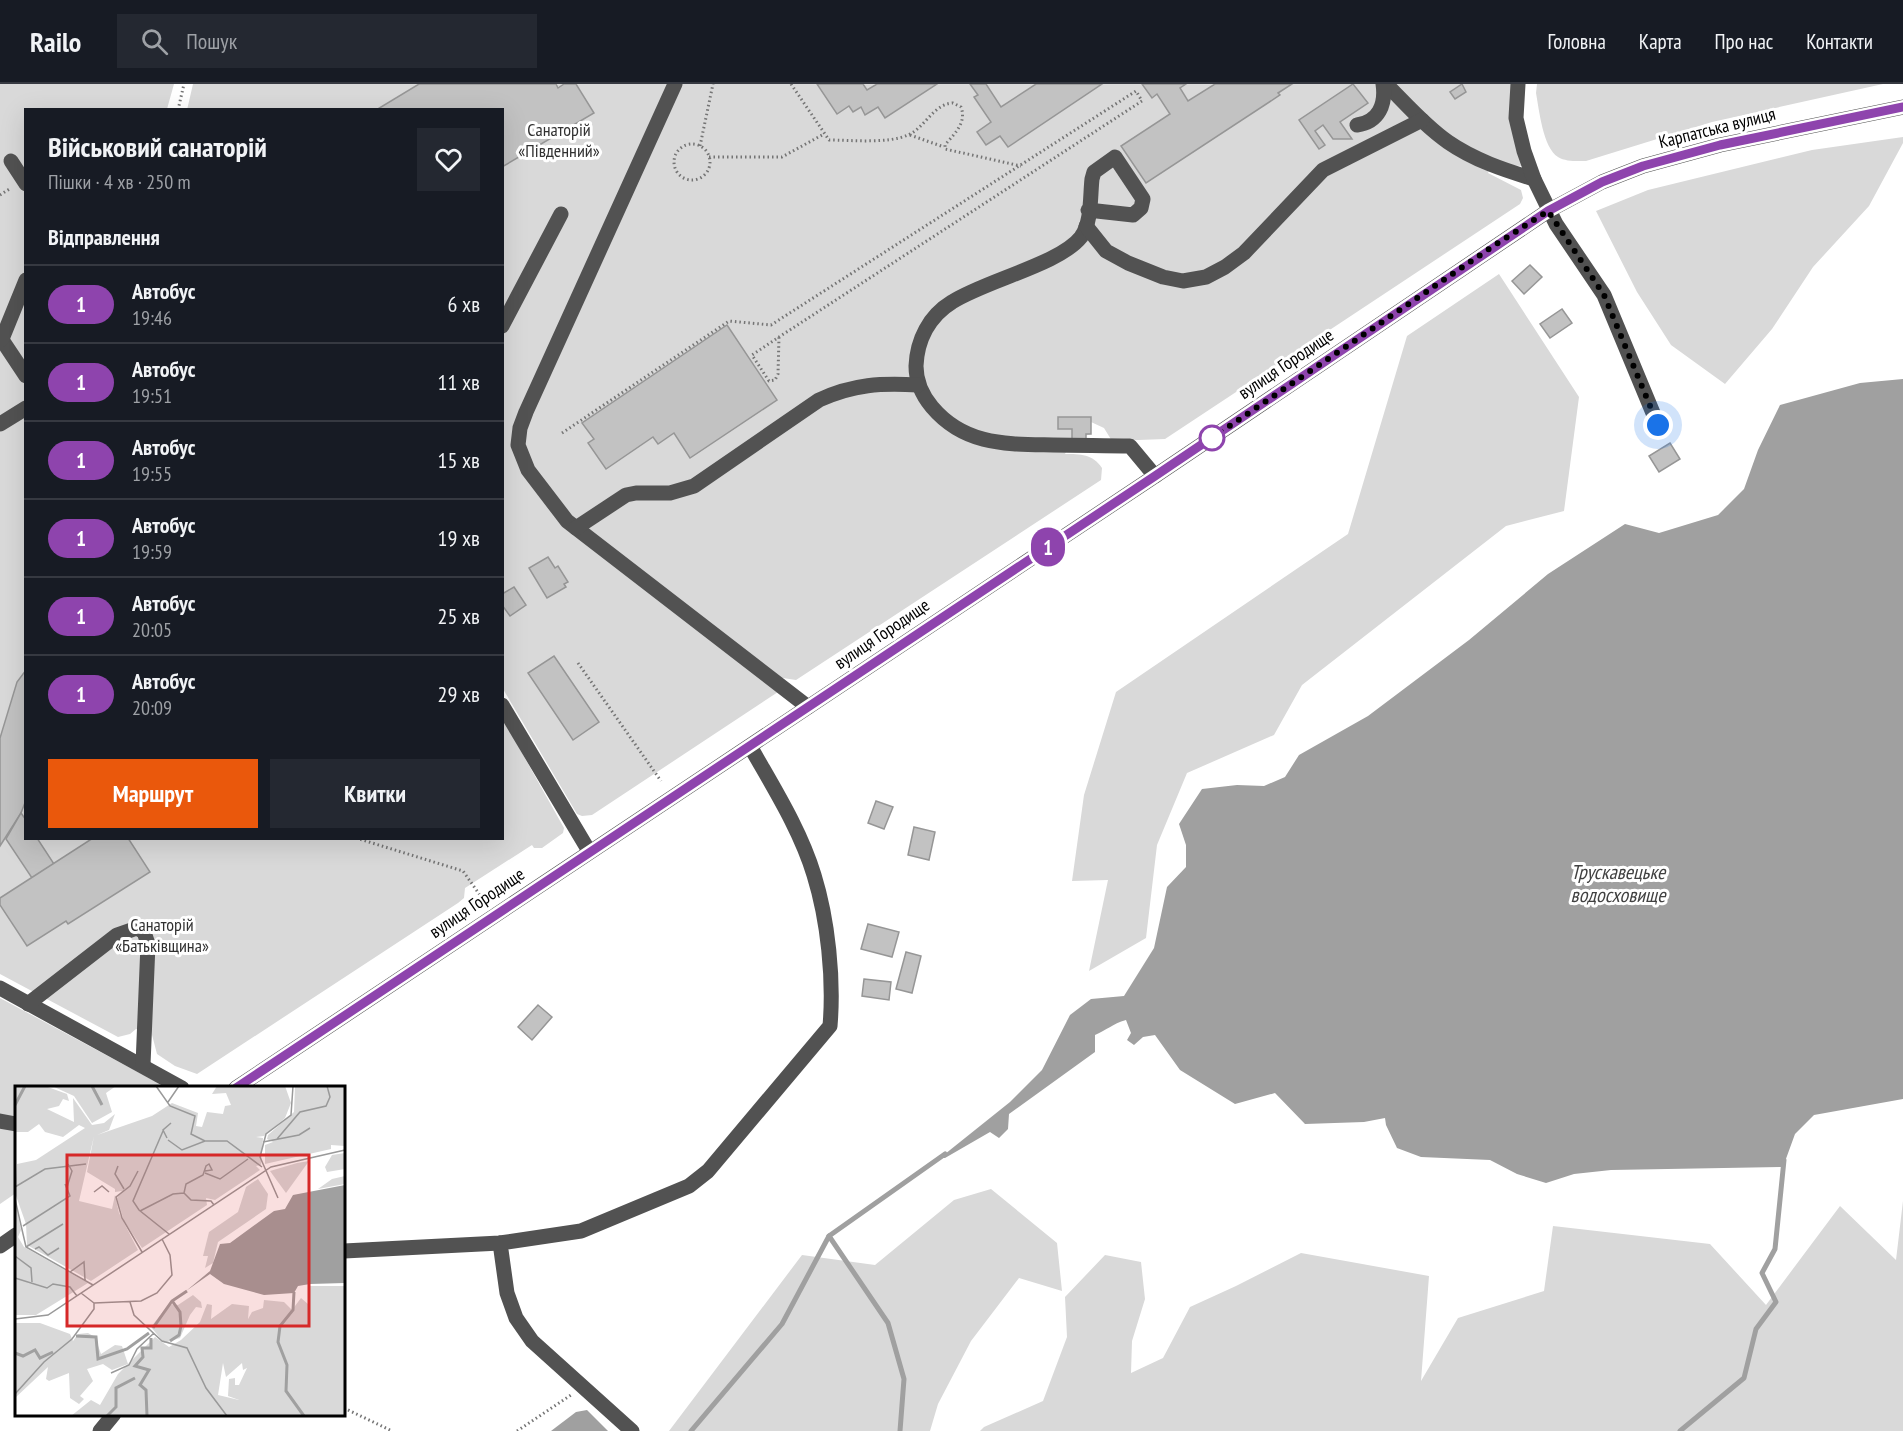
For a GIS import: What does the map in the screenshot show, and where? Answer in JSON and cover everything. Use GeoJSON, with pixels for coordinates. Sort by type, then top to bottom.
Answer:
{"type":"FeatureCollection","features":[{"type":"Feature","properties":{"kind":"street"},"geometry":{"type":"LineString","coordinates":[[675,84],[520,428],[518,445],[528,470],[567,521],[808,707]]}},
{"type":"Feature","properties":{"kind":"street"},"geometry":{"type":"LineString","coordinates":[[1385,84],[1422,120],[1449,142],[1493,166],[1534,179]]}},
{"type":"Feature","properties":{"kind":"street"},"geometry":{"type":"LineString","coordinates":[[1357,125],[1364,124],[1378,115],[1385,84]]}},
{"type":"Feature","properties":{"kind":"street"},"geometry":{"type":"LineString","coordinates":[[1518,84],[1516,118],[1534,179],[1548,211],[1604,295],[1658,425]]}},
{"type":"Feature","properties":{"kind":"street","name":"Карпатська вулиця"},"geometry":{"type":"LineString","coordinates":[[1548,211],[1602,182],[1643,166],[1720,145],[1903,107]]}},
{"type":"Feature","properties":{"kind":"street"},"geometry":{"type":"LineString","coordinates":[[1086,226],[1106,251],[1128,263],[1163,277],[1183,280],[1206,277],[1244,253],[1323,170],[1422,120]]}},
{"type":"Feature","properties":{"kind":"street"},"geometry":{"type":"LineString","coordinates":[[12,161],[24,180]]}},
{"type":"Feature","properties":{"kind":"street"},"geometry":{"type":"LineString","coordinates":[[1088,210],[1086,226],[1081,236],[1059,254],[969,293],[951,302],[936,314],[925,330],[916,352],[918,385],[923,396],[941,417],[955,428],[977,438],[1001,444],[1130,446],[1155,476]]}},
{"type":"Feature","properties":{"kind":"street","name":"вулиця Городище"},"geometry":{"type":"LineString","coordinates":[[239,1086],[1155,476],[1548,211]]}},
{"type":"Feature","properties":{"kind":"street"},"geometry":{"type":"LineString","coordinates":[[504,322],[561,214]]}},
{"type":"Feature","properties":{"kind":"street"},"geometry":{"type":"LineString","coordinates":[[24,285],[1,338],[24,373]]}},
{"type":"Feature","properties":{"kind":"street"},"geometry":{"type":"LineString","coordinates":[[576,528],[626,495],[670,493],[694,486],[819,399],[863,385],[918,385]]}},
{"type":"Feature","properties":{"kind":"street"},"geometry":{"type":"LineString","coordinates":[[0,424],[24,409]]}},
{"type":"Feature","properties":{"kind":"street"},"geometry":{"type":"LineString","coordinates":[[504,708],[589,851]]}},
{"type":"Feature","properties":{"kind":"street"},"geometry":{"type":"LineString","coordinates":[[345,1251],[500,1243],[581,1231],[689,1186],[708,1172],[830,1026],[832,1002],[825,930],[814,874],[797,833],[750,746]]}},
{"type":"Feature","properties":{"kind":"street"},"geometry":{"type":"LineString","coordinates":[[28,1004],[117,935],[137,928],[144,932],[148,944],[143,1065]]}},
{"type":"Feature","properties":{"kind":"street"},"geometry":{"type":"LineString","coordinates":[[0,988],[179,1086]]}},
{"type":"Feature","properties":{"kind":"street"},"geometry":{"type":"LineString","coordinates":[[0,1121],[15,1124]]}},
{"type":"Feature","properties":{"kind":"street"},"geometry":{"type":"LineString","coordinates":[[0,1246],[15,1236]]}},
{"type":"Feature","properties":{"kind":"street"},"geometry":{"type":"LineString","coordinates":[[500,1243],[507,1293],[516,1318],[532,1341],[632,1431]]}},
{"type":"Feature","properties":{"kind":"street"},"geometry":{"type":"LineString","coordinates":[[100,1431],[112,1416]]}},
{"type":"Feature","properties":{"kind":"path"},"geometry":{"type":"LineString","coordinates":[[178,108],[184,84]]}},
{"type":"Feature","properties":{"kind":"path"},"geometry":{"type":"LineString","coordinates":[[700,146],[713,84]]}},
{"type":"Feature","properties":{"kind":"path"},"geometry":{"type":"LineString","coordinates":[[791,84],[829,140],[890,139],[910,135],[944,105],[949,103],[957,105],[963,111],[963,120],[944,147]]}},
{"type":"Feature","properties":{"kind":"path"},"geometry":{"type":"LineString","coordinates":[[562,433],[729,321],[771,326],[1136,91],[1142,100],[779,337],[752,356],[769,381],[775,380],[778,374],[779,337]]}},
{"type":"Feature","properties":{"kind":"path"},"geometry":{"type":"LineString","coordinates":[[709,157],[782,157],[824,134]]}},
{"type":"Feature","properties":{"kind":"path"},"geometry":{"type":"LineString","coordinates":[[910,135],[945,149],[1021,166]]}},
{"type":"Feature","properties":{"kind":"path"},"geometry":{"type":"LineString","coordinates":[[690,144],[700,146],[709,157],[709,167],[699,178],[689,179],[680,175],[674,161],[678,151],[690,144]]}},
{"type":"Feature","properties":{"kind":"path"},"geometry":{"type":"LineString","coordinates":[[578,663],[661,781]]}},
{"type":"Feature","properties":{"kind":"path"},"geometry":{"type":"LineString","coordinates":[[362,840],[463,871],[482,898]]}},
{"type":"Feature","properties":{"kind":"path"},"geometry":{"type":"LineString","coordinates":[[518,1431],[565,1398],[586,1389]]}},
{"type":"Feature","properties":{"kind":"path"},"geometry":{"type":"LineString","coordinates":[[345,1408],[392,1431]]}},
{"type":"Feature","properties":{"kind":"green space","name":"Санаторій «Батьківщина»"},"geometry":{"type":"Polygon","coordinates":[[[0,84],[174,84],[167,108],[24,108],[24,840],[504,840],[504,721],[564,828],[563,833],[542,848],[534,848],[532,845],[465,888],[464,898],[458,903],[197,1074],[175,1066],[157,1054],[151,1031],[136,1029],[130,1034],[118,1037],[0,974],[0,84]]]}},
{"type":"Feature","properties":{"kind":"green space","name":"Санаторій «Південний»"},"geometry":{"type":"Polygon","coordinates":[[[193,84],[1511,84],[1524,166],[1491,165],[1488,173],[1521,190],[1523,198],[1520,204],[1165,439],[1112,441],[1104,428],[1091,422],[1091,434],[1072,440],[1065,454],[1081,455],[1095,460],[1102,468],[1101,480],[796,680],[783,678],[778,692],[592,815],[582,816],[577,814],[504,691],[504,108],[187,108],[193,84]]]}},
{"type":"Feature","properties":{"kind":"green space"},"geometry":{"type":"Polygon","coordinates":[[[1537,84],[1883,84],[1712,122],[1586,161],[1579,161],[1561,159],[1549,145],[1540,118],[1537,84]]]}},
{"type":"Feature","properties":{"kind":"green space"},"geometry":{"type":"Polygon","coordinates":[[[1903,137],[1903,143],[1869,206],[1813,267],[1772,329],[1725,384],[1671,345],[1637,292],[1596,211],[1648,190],[1812,150],[1903,137]]]}},
{"type":"Feature","properties":{"kind":"green space"},"geometry":{"type":"Polygon","coordinates":[[[1499,274],[1579,397],[1564,511],[1506,526],[1302,685],[1274,735],[1187,773],[1157,845],[1146,938],[1089,971],[1108,880],[1072,881],[1084,795],[1116,692],[1348,534],[1407,336],[1499,274]]]}},
{"type":"Feature","properties":{"kind":"green space"},"geometry":{"type":"Polygon","coordinates":[[[0,998],[161,1086],[15,1086],[15,1194],[0,1204],[0,998]]]}},
{"type":"Feature","properties":{"kind":"green space"},"geometry":{"type":"Polygon","coordinates":[[[991,1189],[1057,1243],[1062,1291],[1019,1278],[971,1341],[938,1404],[930,1431],[669,1431],[802,1255],[875,1265],[954,1200],[991,1189]]]}},
{"type":"Feature","properties":{"kind":"green space"},"geometry":{"type":"Polygon","coordinates":[[[1903,1201],[1903,1431],[980,1431],[984,1427],[1043,1401],[1067,1337],[1065,1297],[1105,1255],[1141,1262],[1145,1299],[1132,1341],[1131,1373],[1163,1358],[1190,1307],[1301,1253],[1429,1276],[1421,1381],[1458,1318],[1544,1291],[1553,1226],[1710,1244],[1766,1305],[1840,1206],[1896,1260],[1903,1201]]]}},
{"type":"Feature","properties":{"kind":"water","name":"Трускавецьке водосховище"},"geometry":{"type":"Polygon","coordinates":[[[1903,379],[1903,1099],[1814,1115],[1795,1134],[1783,1167],[1611,1170],[1574,1174],[1546,1183],[1517,1174],[1490,1160],[1421,1157],[1397,1148],[1385,1118],[1364,1122],[1305,1124],[1275,1093],[1235,1104],[1180,1070],[1155,1035],[1143,1037],[1134,1045],[1127,1040],[1131,1033],[1126,1020],[1095,1035],[1095,1052],[1009,1114],[1008,1129],[999,1138],[990,1132],[945,1158],[940,1158],[1010,1102],[1042,1070],[1070,1015],[1091,999],[1124,996],[1154,948],[1167,887],[1186,867],[1186,845],[1179,824],[1202,789],[1237,785],[1264,786],[1285,777],[1299,755],[1368,716],[1469,640],[1548,574],[1625,524],[1659,533],[1718,515],[1744,489],[1758,450],[1780,405],[1860,383],[1903,379]]]}},
{"type":"Feature","properties":{"kind":"water"},"geometry":{"type":"Polygon","coordinates":[[[587,1410],[608,1431],[551,1431],[576,1412],[587,1410]]]}},
{"type":"Feature","properties":{"kind":"building"},"geometry":{"type":"Polygon","coordinates":[[[419,84],[556,84],[558,88],[564,84],[576,84],[594,113],[504,166],[504,108],[379,108],[419,84]]]}},
{"type":"Feature","properties":{"kind":"building"},"geometry":{"type":"Polygon","coordinates":[[[817,84],[863,84],[867,90],[877,84],[937,84],[885,118],[878,107],[865,115],[861,107],[853,112],[849,106],[837,114],[817,84]]]}},
{"type":"Feature","properties":{"kind":"building"},"geometry":{"type":"Polygon","coordinates":[[[970,84],[986,84],[1001,107],[1036,84],[1102,84],[1008,147],[1000,136],[986,145],[977,132],[991,122],[974,97],[978,95],[970,84]]]}},
{"type":"Feature","properties":{"kind":"building"},"geometry":{"type":"Polygon","coordinates":[[[1142,84],[1186,84],[1180,88],[1188,101],[1215,84],[1292,84],[1278,93],[1280,95],[1146,183],[1121,146],[1170,114],[1157,94],[1152,98],[1142,84]]]}},
{"type":"Feature","properties":{"kind":"building"},"geometry":{"type":"Polygon","coordinates":[[[1353,84],[1368,103],[1340,122],[1352,139],[1333,139],[1323,125],[1315,131],[1325,145],[1319,149],[1299,120],[1353,84]]]}},
{"type":"Feature","properties":{"kind":"building"},"geometry":{"type":"Polygon","coordinates":[[[1462,84],[1466,92],[1455,99],[1450,92],[1462,84]]]}},
{"type":"Feature","properties":{"kind":"building"},"geometry":{"type":"Polygon","coordinates":[[[1530,265],[1542,277],[1524,294],[1512,281],[1530,265]]]}},
{"type":"Feature","properties":{"kind":"building"},"geometry":{"type":"Polygon","coordinates":[[[1562,309],[1572,323],[1550,338],[1540,324],[1562,309]]]}},
{"type":"Feature","properties":{"kind":"building"},"geometry":{"type":"Polygon","coordinates":[[[727,325],[777,400],[690,458],[674,433],[658,444],[653,437],[606,469],[588,443],[594,439],[582,423],[727,325]]]}},
{"type":"Feature","properties":{"kind":"building"},"geometry":{"type":"Polygon","coordinates":[[[1058,417],[1091,417],[1091,434],[1086,434],[1086,440],[1072,440],[1072,429],[1058,429],[1058,417]]]}},
{"type":"Feature","properties":{"kind":"building"},"geometry":{"type":"Polygon","coordinates":[[[1670,443],[1680,459],[1659,472],[1649,456],[1670,443]]]}},
{"type":"Feature","properties":{"kind":"building"},"geometry":{"type":"Polygon","coordinates":[[[548,557],[555,568],[558,566],[568,582],[564,584],[566,587],[547,598],[529,568],[548,557]]]}},
{"type":"Feature","properties":{"kind":"building"},"geometry":{"type":"Polygon","coordinates":[[[514,587],[526,605],[510,616],[504,608],[504,593],[514,587]]]}},
{"type":"Feature","properties":{"kind":"building"},"geometry":{"type":"Polygon","coordinates":[[[554,656],[599,722],[573,740],[528,673],[554,656]]]}},
{"type":"Feature","properties":{"kind":"building"},"geometry":{"type":"Polygon","coordinates":[[[24,673],[24,805],[0,846],[0,738],[17,682],[24,673]]]}},
{"type":"Feature","properties":{"kind":"building"},"geometry":{"type":"Polygon","coordinates":[[[876,801],[893,807],[884,829],[868,823],[876,801]]]}},
{"type":"Feature","properties":{"kind":"building"},"geometry":{"type":"Polygon","coordinates":[[[21,813],[24,817],[24,840],[38,840],[54,864],[32,878],[6,839],[21,813]]]}},
{"type":"Feature","properties":{"kind":"building"},"geometry":{"type":"Polygon","coordinates":[[[914,827],[935,832],[929,860],[908,855],[914,827]]]}},
{"type":"Feature","properties":{"kind":"building"},"geometry":{"type":"Polygon","coordinates":[[[90,840],[129,840],[150,872],[68,924],[66,921],[27,946],[0,905],[0,898],[90,840]]]}},
{"type":"Feature","properties":{"kind":"building"},"geometry":{"type":"Polygon","coordinates":[[[868,924],[899,932],[892,957],[861,949],[868,924]]]}},
{"type":"Feature","properties":{"kind":"building"},"geometry":{"type":"Polygon","coordinates":[[[906,952],[921,956],[912,993],[896,989],[906,952]]]}},
{"type":"Feature","properties":{"kind":"building"},"geometry":{"type":"Polygon","coordinates":[[[864,979],[891,982],[889,1000],[862,996],[864,979]]]}},
{"type":"Feature","properties":{"kind":"building"},"geometry":{"type":"Polygon","coordinates":[[[538,1005],[552,1017],[532,1040],[518,1027],[538,1005]]]}},
{"type":"Feature","properties":{"kind":"waterway"},"geometry":{"type":"LineString","coordinates":[[691,1431],[782,1324],[829,1236],[945,1154]]}},
{"type":"Feature","properties":{"kind":"waterway"},"geometry":{"type":"LineString","coordinates":[[1680,1431],[1744,1378],[1756,1329],[1776,1302],[1762,1273],[1775,1249],[1784,1160]]}},
{"type":"Feature","properties":{"kind":"waterway"},"geometry":{"type":"LineString","coordinates":[[829,1236],[888,1323],[904,1379],[900,1431]]}},
{"type":"Feature","properties":{"kind":"bus line","name":"1"},"geometry":{"type":"LineString","coordinates":[[239,1086],[1155,476],[1548,211],[1602,182],[1643,166],[1720,145],[1903,107]]}},
{"type":"Feature","properties":{"kind":"route"},"geometry":{"type":"LineString","coordinates":[[1212,438],[1548,211],[1604,295],[1658,425]]}}]}
